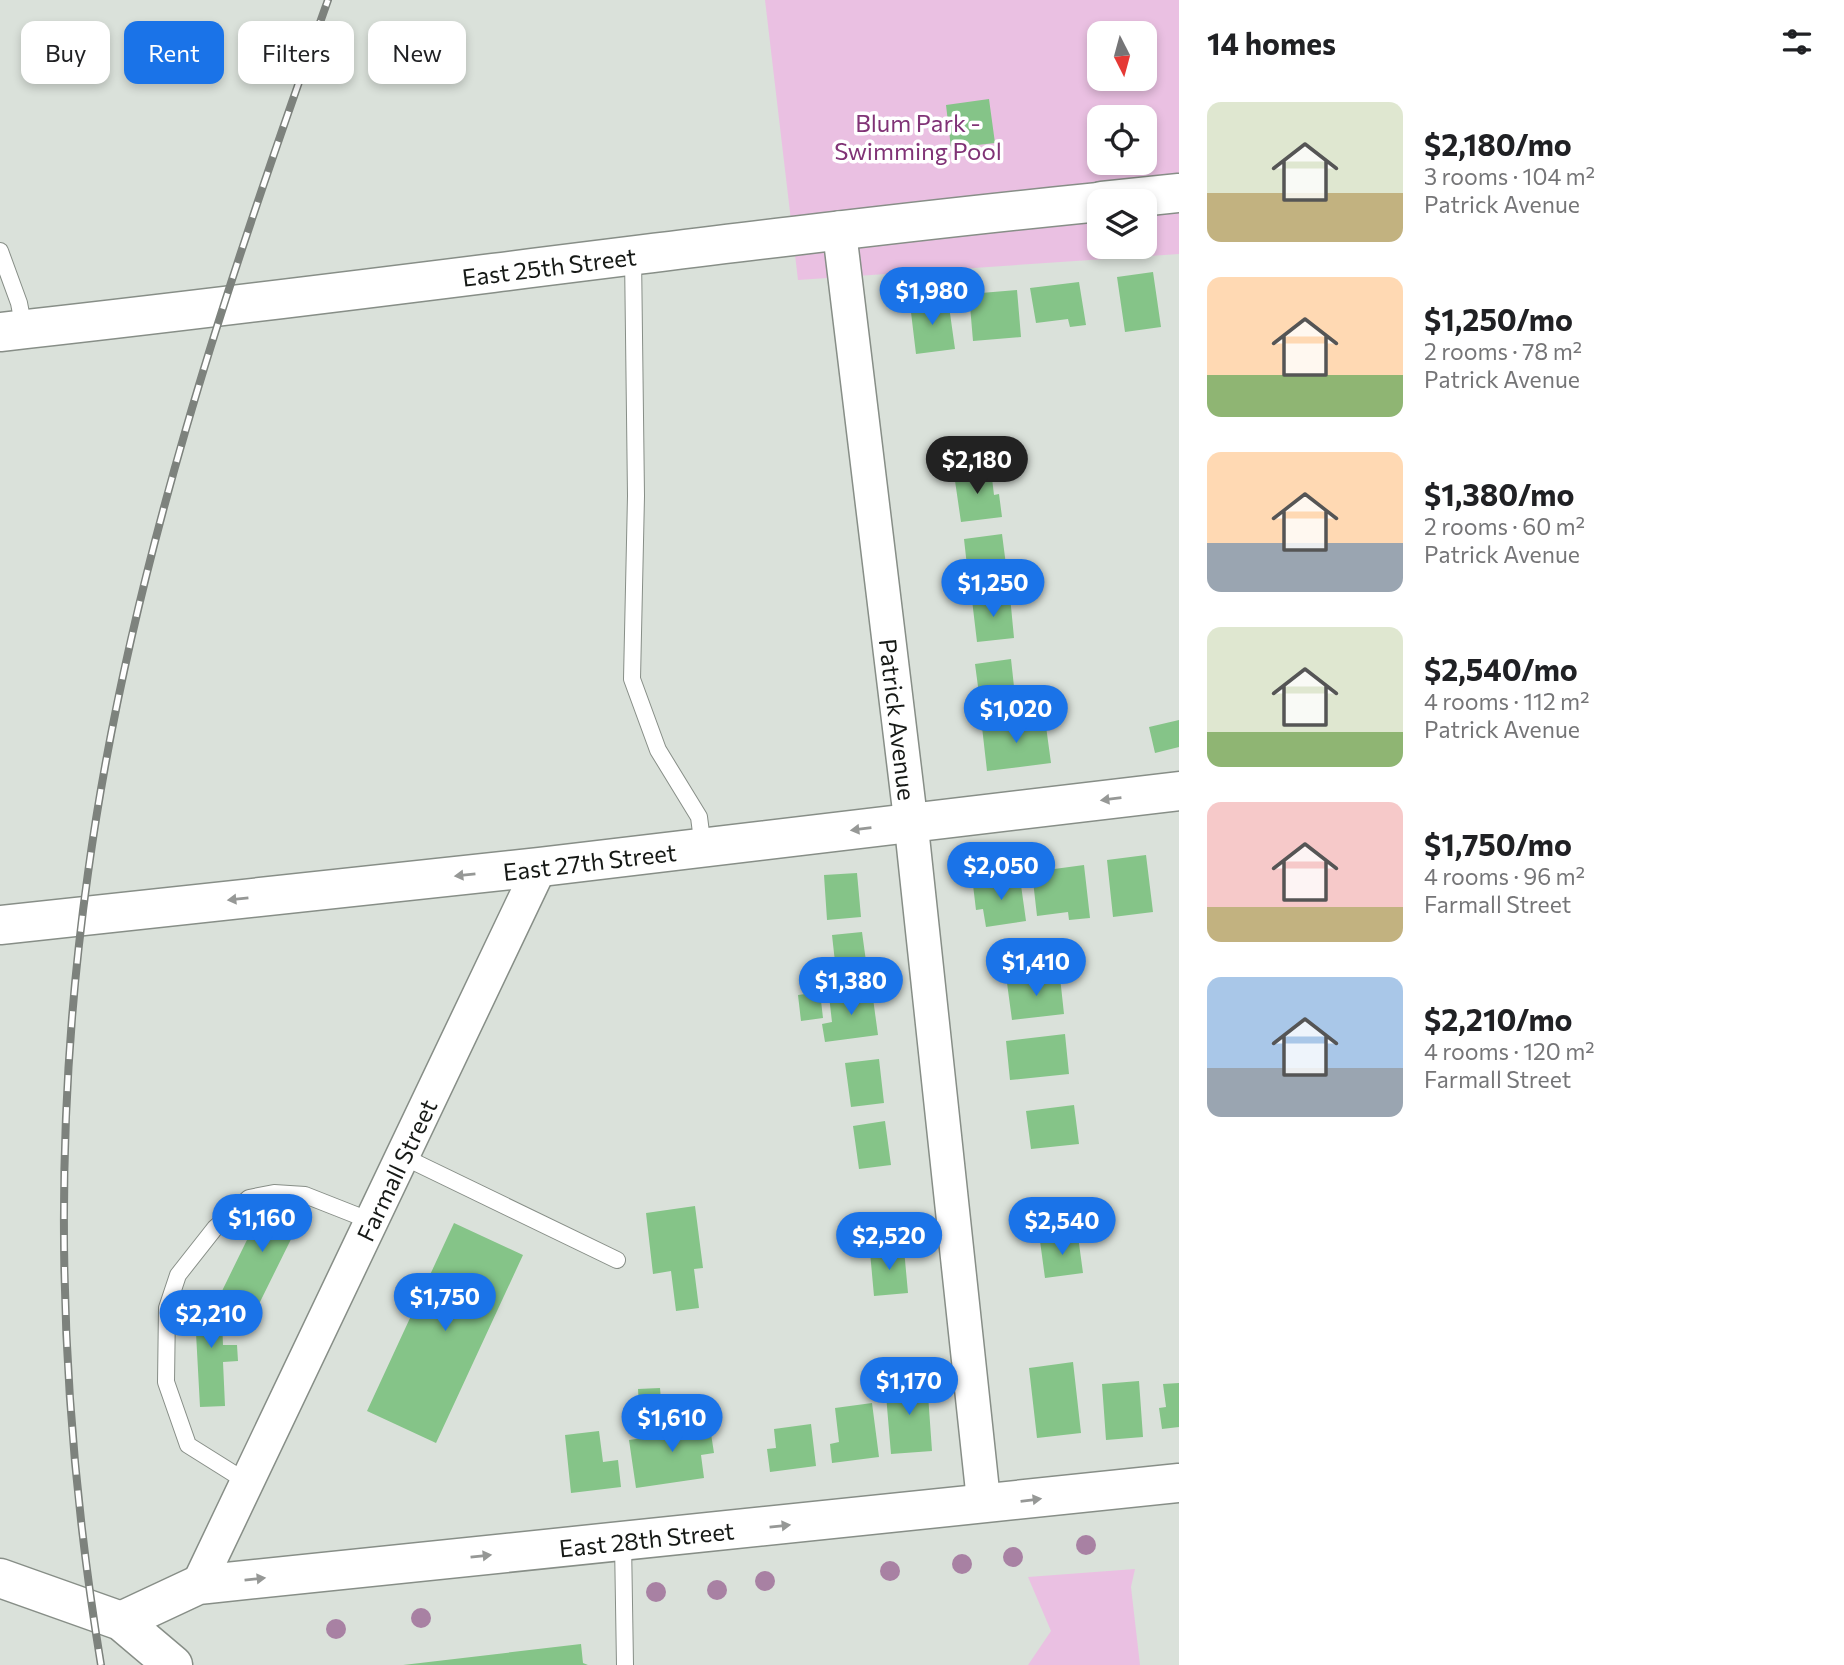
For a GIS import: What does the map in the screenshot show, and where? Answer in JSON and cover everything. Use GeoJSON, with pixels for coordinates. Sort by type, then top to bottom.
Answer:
{"type":"FeatureCollection","features":[{"type":"Feature","properties":{"kind":"street","name":"East 25th Street"},"geometry":{"type":"LineString","coordinates":[[1157,195],[1179,193]]}},
{"type":"Feature","properties":{"kind":"street","name":"East 25th Street"},"geometry":{"type":"LineString","coordinates":[[12,331],[246,306],[839,228],[1087,202]]}},
{"type":"Feature","properties":{"kind":"street","name":"Patrick Avenue"},"geometry":{"type":"LineString","coordinates":[[839,228],[911,823],[984,1506]]}},
{"type":"Feature","properties":{"kind":"street","name":"East 27th Street"},"geometry":{"type":"LineString","coordinates":[[0,925],[540,867],[1179,791]]}},
{"type":"Feature","properties":{"kind":"street","name":"Farmall Street"},"geometry":{"type":"LineString","coordinates":[[198,1585],[540,867]]}},
{"type":"Feature","properties":{"kind":"street","name":"East 28th Street"},"geometry":{"type":"LineString","coordinates":[[121,1621],[198,1585],[984,1506],[1179,1483]]}},
{"type":"Feature","properties":{"kind":"street"},"geometry":{"type":"LineString","coordinates":[[0,1578],[121,1621],[173,1665]]}},
{"type":"Feature","properties":{"kind":"lane"},"geometry":{"type":"LineString","coordinates":[[0,251],[19,303],[12,331]]}},
{"type":"Feature","properties":{"kind":"lane"},"geometry":{"type":"LineString","coordinates":[[634,255],[636,496],[632,679],[658,750],[699,817],[703,848]]}},
{"type":"Feature","properties":{"kind":"lane"},"geometry":{"type":"LineString","coordinates":[[402,1156],[617,1260]]}},
{"type":"Feature","properties":{"kind":"lane"},"geometry":{"type":"LineString","coordinates":[[247,1482],[188,1445],[166,1382],[167,1308],[178,1275],[215,1228],[249,1198],[274,1193],[304,1195],[371,1220]]}},
{"type":"Feature","properties":{"kind":"lane"},"geometry":{"type":"LineString","coordinates":[[622,1542],[625,1665]]}},
{"type":"Feature","properties":{"kind":"green space","name":"Blum Park - Swimming Pool"},"geometry":{"type":"Polygon","coordinates":[[[765,0],[1179,0],[1179,254],[1157,256],[1157,189],[1087,189],[1087,259],[1106,259],[798,280],[765,0]]]}},
{"type":"Feature","properties":{"kind":"green space"},"geometry":{"type":"Polygon","coordinates":[[[1135,1569],[1131,1587],[1140,1665],[1028,1665],[1051,1631],[1028,1577],[1135,1569]]]}},
{"type":"Feature","properties":{"kind":"building"},"geometry":{"type":"Polygon","coordinates":[[[989,99],[995,143],[951,148],[946,105],[989,99]]]}},
{"type":"Feature","properties":{"kind":"building"},"geometry":{"type":"Polygon","coordinates":[[[1153,272],[1161,327],[1125,332],[1117,277],[1153,272]]]}},
{"type":"Feature","properties":{"kind":"building"},"geometry":{"type":"Polygon","coordinates":[[[1079,282],[1086,325],[1070,327],[1068,319],[1036,323],[1030,288],[1079,282]]]}},
{"type":"Feature","properties":{"kind":"building"},"geometry":{"type":"Polygon","coordinates":[[[1017,290],[1021,337],[973,341],[969,294],[1017,290]]]}},
{"type":"Feature","properties":{"kind":"building"},"geometry":{"type":"Polygon","coordinates":[[[948,299],[955,349],[916,354],[910,304],[948,299]]]}},
{"type":"Feature","properties":{"kind":"building"},"geometry":{"type":"Polygon","coordinates":[[[991,470],[994,495],[999,494],[1002,517],[961,522],[954,474],[991,470]]]}},
{"type":"Feature","properties":{"kind":"building"},"geometry":{"type":"Polygon","coordinates":[[[1002,534],[1006,565],[1033,562],[1035,577],[969,584],[964,539],[1002,534]]]}},
{"type":"Feature","properties":{"kind":"building"},"geometry":{"type":"Polygon","coordinates":[[[1010,596],[1014,638],[977,642],[972,600],[1010,596]]]}},
{"type":"Feature","properties":{"kind":"building"},"geometry":{"type":"Polygon","coordinates":[[[1011,659],[1016,705],[981,709],[975,664],[1011,659]]]}},
{"type":"Feature","properties":{"kind":"building"},"geometry":{"type":"Polygon","coordinates":[[[1045,719],[1051,763],[987,771],[982,727],[1045,719]]]}},
{"type":"Feature","properties":{"kind":"building"},"geometry":{"type":"Polygon","coordinates":[[[1179,720],[1179,747],[1155,753],[1149,727],[1179,720]]]}},
{"type":"Feature","properties":{"kind":"building"},"geometry":{"type":"Polygon","coordinates":[[[1146,855],[1153,912],[1113,917],[1107,860],[1146,855]]]}},
{"type":"Feature","properties":{"kind":"building"},"geometry":{"type":"Polygon","coordinates":[[[1084,865],[1090,918],[1069,920],[1068,912],[1037,916],[1032,872],[1084,865]]]}},
{"type":"Feature","properties":{"kind":"building"},"geometry":{"type":"Polygon","coordinates":[[[857,873],[861,917],[827,920],[824,875],[857,873]]]}},
{"type":"Feature","properties":{"kind":"building"},"geometry":{"type":"Polygon","coordinates":[[[1020,878],[1026,921],[986,927],[983,909],[976,910],[973,885],[1020,878]]]}},
{"type":"Feature","properties":{"kind":"building"},"geometry":{"type":"Polygon","coordinates":[[[862,932],[868,976],[837,980],[832,935],[862,932]]]}},
{"type":"Feature","properties":{"kind":"building"},"geometry":{"type":"Polygon","coordinates":[[[1060,977],[1064,1014],[1012,1020],[1007,983],[1060,977]]]}},
{"type":"Feature","properties":{"kind":"building"},"geometry":{"type":"Polygon","coordinates":[[[872,991],[878,1035],[825,1042],[822,1024],[832,1022],[829,996],[872,991]]]}},
{"type":"Feature","properties":{"kind":"building"},"geometry":{"type":"Polygon","coordinates":[[[820,992],[823,1018],[801,1021],[798,995],[820,992]]]}},
{"type":"Feature","properties":{"kind":"building"},"geometry":{"type":"Polygon","coordinates":[[[1065,1034],[1069,1074],[1010,1080],[1006,1041],[1065,1034]]]}},
{"type":"Feature","properties":{"kind":"building"},"geometry":{"type":"Polygon","coordinates":[[[879,1059],[884,1103],[851,1107],[845,1063],[879,1059]]]}},
{"type":"Feature","properties":{"kind":"building"},"geometry":{"type":"Polygon","coordinates":[[[1074,1105],[1079,1144],[1031,1149],[1026,1111],[1074,1105]]]}},
{"type":"Feature","properties":{"kind":"building"},"geometry":{"type":"Polygon","coordinates":[[[885,1121],[891,1165],[859,1169],[853,1126],[885,1121]]]}},
{"type":"Feature","properties":{"kind":"building"},"geometry":{"type":"Polygon","coordinates":[[[267,1199],[302,1217],[257,1308],[222,1291],[267,1199]]]}},
{"type":"Feature","properties":{"kind":"building"},"geometry":{"type":"Polygon","coordinates":[[[695,1206],[703,1268],[694,1269],[699,1308],[676,1311],[671,1271],[653,1274],[646,1213],[695,1206]]]}},
{"type":"Feature","properties":{"kind":"building"},"geometry":{"type":"Polygon","coordinates":[[[454,1223],[523,1255],[436,1443],[367,1411],[454,1223]]]}},
{"type":"Feature","properties":{"kind":"building"},"geometry":{"type":"Polygon","coordinates":[[[1078,1236],[1083,1273],[1045,1278],[1040,1241],[1078,1236]]]}},
{"type":"Feature","properties":{"kind":"building"},"geometry":{"type":"Polygon","coordinates":[[[904,1249],[908,1293],[874,1296],[870,1252],[904,1249]]]}},
{"type":"Feature","properties":{"kind":"building"},"geometry":{"type":"Polygon","coordinates":[[[221,1295],[223,1345],[237,1345],[238,1361],[223,1362],[225,1406],[200,1407],[194,1296],[221,1295]]]}},
{"type":"Feature","properties":{"kind":"building"},"geometry":{"type":"Polygon","coordinates":[[[1073,1362],[1081,1433],[1037,1438],[1029,1368],[1073,1362]]]}},
{"type":"Feature","properties":{"kind":"building"},"geometry":{"type":"Polygon","coordinates":[[[927,1380],[932,1451],[891,1454],[885,1383],[927,1380]]]}},
{"type":"Feature","properties":{"kind":"building"},"geometry":{"type":"Polygon","coordinates":[[[1139,1381],[1143,1437],[1106,1440],[1102,1384],[1139,1381]]]}},
{"type":"Feature","properties":{"kind":"building"},"geometry":{"type":"Polygon","coordinates":[[[1179,1383],[1179,1427],[1162,1429],[1159,1408],[1166,1407],[1163,1384],[1179,1383]]]}},
{"type":"Feature","properties":{"kind":"building"},"geometry":{"type":"Polygon","coordinates":[[[660,1388],[663,1424],[640,1425],[638,1389],[660,1388]]]}},
{"type":"Feature","properties":{"kind":"building"},"geometry":{"type":"Polygon","coordinates":[[[872,1403],[879,1457],[832,1463],[830,1444],[839,1442],[835,1408],[872,1403]]]}},
{"type":"Feature","properties":{"kind":"building"},"geometry":{"type":"Polygon","coordinates":[[[708,1414],[714,1453],[701,1455],[704,1478],[636,1488],[629,1440],[684,1432],[683,1418],[708,1414]]]}},
{"type":"Feature","properties":{"kind":"building"},"geometry":{"type":"Polygon","coordinates":[[[811,1424],[816,1466],[770,1472],[767,1449],[776,1448],[774,1429],[811,1424]]]}},
{"type":"Feature","properties":{"kind":"building"},"geometry":{"type":"Polygon","coordinates":[[[599,1431],[603,1462],[618,1460],[621,1487],[571,1493],[565,1435],[599,1431]]]}},
{"type":"Feature","properties":{"kind":"building"},"geometry":{"type":"Polygon","coordinates":[[[581,1644],[583,1663],[588,1665],[403,1665],[581,1644]]]}},
{"type":"Feature","properties":{"kind":"railway"},"geometry":{"type":"LineString","coordinates":[[101,1665],[76,1468],[64,1269],[68,1071],[88,873],[106,761],[155,540],[218,322],[328,0]]}}]}
